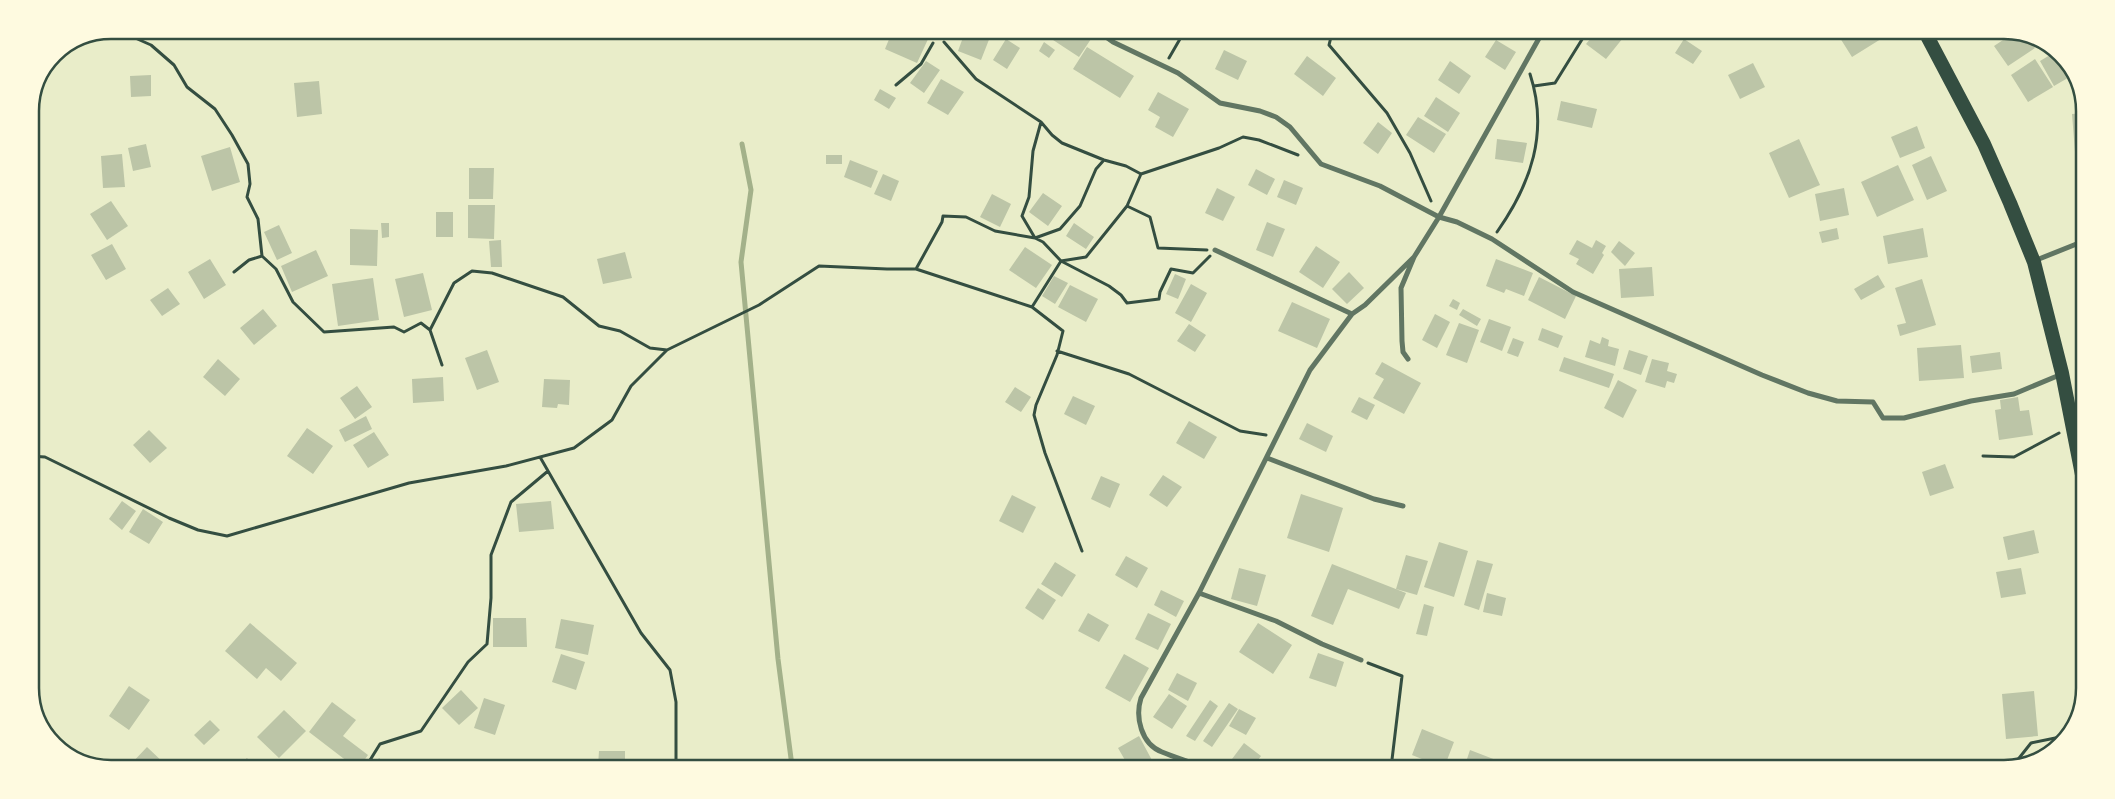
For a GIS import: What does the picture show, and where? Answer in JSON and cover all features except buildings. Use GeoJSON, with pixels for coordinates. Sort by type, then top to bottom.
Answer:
{"type":"FeatureCollection","features":[{"type":"Feature","properties":{"kind":"highway"},"geometry":{"type":"LineString","coordinates":[[1929,39],[1984,144],[2034,262],[2062,374],[2076,442]]}},
{"type":"Feature","properties":{"kind":"street"},"geometry":{"type":"LineString","coordinates":[[1110,39],[1188,79],[1220,103],[1276,116],[1290,127],[1321,164],[1380,186],[1439,217],[1457,222],[1492,239],[1573,292],[1762,375],[1808,393],[1837,401],[1873,402],[1883,418],[1904,418],[1971,401],[2014,394],[2062,374]]}},
{"type":"Feature","properties":{"kind":"street"},"geometry":{"type":"LineString","coordinates":[[1408,359],[1404,352],[1402,341],[1400,288],[1414,257],[1439,217],[1539,39]]}},
{"type":"Feature","properties":{"kind":"street"},"geometry":{"type":"LineString","coordinates":[[2034,262],[2076,244]]}},
{"type":"Feature","properties":{"kind":"street"},"geometry":{"type":"LineString","coordinates":[[1216,250],[1352,314]]}},
{"type":"Feature","properties":{"kind":"street"},"geometry":{"type":"LineString","coordinates":[[1187,760],[1161,752],[1152,746],[1140,726],[1138,708],[1141,698],[1199,594],[1310,370],[1352,314],[1414,257]]}},
{"type":"Feature","properties":{"kind":"street"},"geometry":{"type":"LineString","coordinates":[[1267,458],[1374,499],[1403,506]]}},
{"type":"Feature","properties":{"kind":"street"},"geometry":{"type":"LineString","coordinates":[[1199,594],[1276,621],[1322,644],[1361,660]]}},
{"type":"Feature","properties":{"kind":"path"},"geometry":{"type":"LineString","coordinates":[[137,39],[151,45],[174,65],[187,87],[215,109],[232,135],[248,164],[250,184],[247,197],[258,219],[262,256],[276,270],[293,302],[324,332],[394,327],[404,332],[421,323],[430,330],[442,365]]}},
{"type":"Feature","properties":{"kind":"path"},"geometry":{"type":"LineString","coordinates":[[896,85],[921,64],[936,39]]}},
{"type":"Feature","properties":{"kind":"path"},"geometry":{"type":"LineString","coordinates":[[943,39],[976,78],[1041,122],[1062,143],[1104,160],[1126,166],[1141,174],[1219,148],[1243,137],[1281,147],[1321,164]]}},
{"type":"Feature","properties":{"kind":"path"},"geometry":{"type":"LineString","coordinates":[[1164,66],[1180,39]]}},
{"type":"Feature","properties":{"kind":"path"},"geometry":{"type":"LineString","coordinates":[[1330,39],[1329,45],[1387,113],[1410,153],[1439,217]]}},
{"type":"Feature","properties":{"kind":"path"},"geometry":{"type":"LineString","coordinates":[[1492,239],[1513,210],[1529,173],[1539,128],[1534,86],[1555,83],[1582,39]]}},
{"type":"Feature","properties":{"kind":"path"},"geometry":{"type":"LineString","coordinates":[[1035,238],[1022,216],[1029,196],[1033,151],[1041,122]]}},
{"type":"Feature","properties":{"kind":"path"},"geometry":{"type":"LineString","coordinates":[[1035,238],[1060,229],[1080,206],[1096,169],[1104,160]]}},
{"type":"Feature","properties":{"kind":"path"},"geometry":{"type":"LineString","coordinates":[[1032,307],[1061,261],[1086,257],[1127,206],[1141,174]]}},
{"type":"Feature","properties":{"kind":"path"},"geometry":{"type":"LineString","coordinates":[[1127,206],[1150,217],[1158,248],[1216,250]]}},
{"type":"Feature","properties":{"kind":"path"},"geometry":{"type":"LineString","coordinates":[[916,269],[944,216],[966,217],[995,231],[1035,238],[1043,242],[1061,261],[1109,286],[1121,295],[1127,303],[1159,299],[1160,292],[1171,269],[1193,273],[1216,250]]}},
{"type":"Feature","properties":{"kind":"path"},"geometry":{"type":"LineString","coordinates":[[234,272],[249,260],[262,256]]}},
{"type":"Feature","properties":{"kind":"path"},"geometry":{"type":"LineString","coordinates":[[39,457],[45,458],[191,527],[227,536],[409,483],[506,466],[574,448],[612,420],[631,386],[667,350],[759,305],[819,266],[887,270],[916,269],[1032,307],[1063,331],[1034,415],[1045,453],[1082,551]]}},
{"type":"Feature","properties":{"kind":"path"},"geometry":{"type":"LineString","coordinates":[[430,330],[454,283],[472,271],[492,273],[563,297],[599,326],[620,331],[650,348],[667,350]]}},
{"type":"Feature","properties":{"kind":"path"},"geometry":{"type":"LineString","coordinates":[[1057,351],[1129,374],[1240,430],[1266,435],[1278,432]]}},
{"type":"Feature","properties":{"kind":"path"},"geometry":{"type":"LineString","coordinates":[[1983,456],[2014,458],[2073,425]]}},
{"type":"Feature","properties":{"kind":"path"},"geometry":{"type":"LineString","coordinates":[[540,457],[641,633],[670,670],[676,702],[676,760]]}},
{"type":"Feature","properties":{"kind":"path"},"geometry":{"type":"LineString","coordinates":[[369,760],[380,744],[421,731],[468,662],[487,644],[492,598],[492,555],[511,502],[548,471]]}},
{"type":"Feature","properties":{"kind":"path"},"geometry":{"type":"LineString","coordinates":[[1361,660],[1402,676],[1391,760]]}},
{"type":"Feature","properties":{"kind":"path"},"geometry":{"type":"LineString","coordinates":[[2018,759],[2031,744],[2056,738]]}},
{"type":"Feature","properties":{"kind":"waterway"},"geometry":{"type":"LineString","coordinates":[[742,144],[751,190],[741,262],[778,659],[791,760]]}}]}
